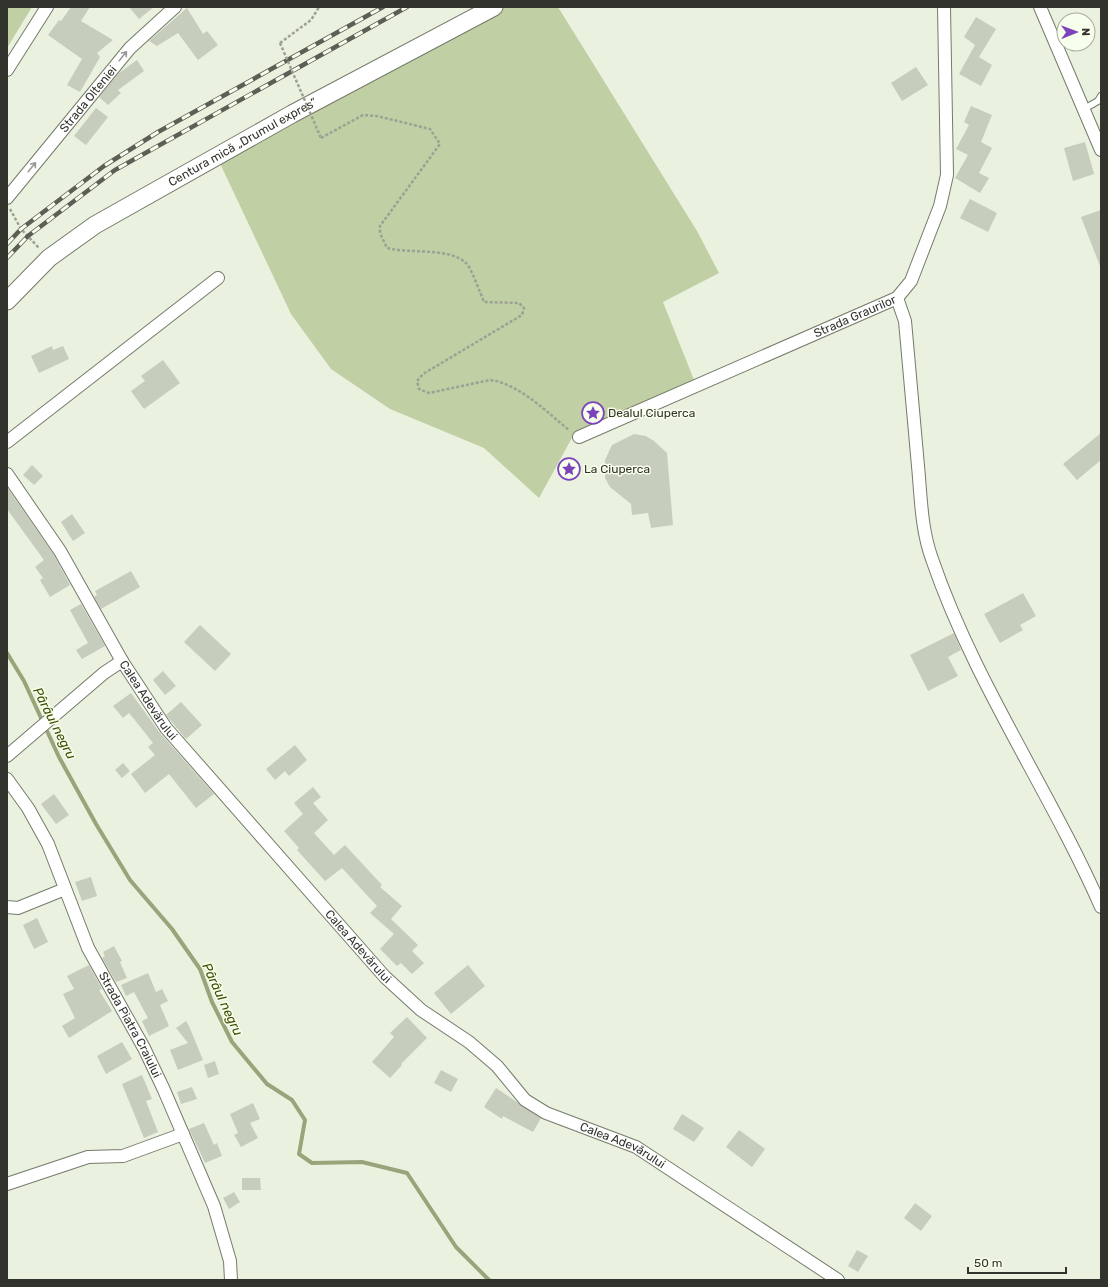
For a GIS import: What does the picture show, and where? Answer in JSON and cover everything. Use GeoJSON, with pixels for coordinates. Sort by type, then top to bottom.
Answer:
{"type":"FeatureCollection","features":[{"type":"Feature","properties":{"kind":"main road","name":"Centura mică „Drumul expres”"},"geometry":{"type":"LineString","coordinates":[[7,301],[49,258],[101,222],[292,114],[494,7]]}},
{"type":"Feature","properties":{"kind":"street"},"geometry":{"type":"LineString","coordinates":[[7,70],[47,7]]}},
{"type":"Feature","properties":{"kind":"street","name":"Strada Olteniei"},"geometry":{"type":"LineString","coordinates":[[7,198],[130,48],[175,7]]}},
{"type":"Feature","properties":{"kind":"street","name":"Strada Graurilor"},"geometry":{"type":"LineString","coordinates":[[580,438],[897,298],[911,280],[940,206],[947,175],[944,7]]}},
{"type":"Feature","properties":{"kind":"street"},"geometry":{"type":"LineString","coordinates":[[1040,7],[1101,150]]}},
{"type":"Feature","properties":{"kind":"street"},"geometry":{"type":"LineString","coordinates":[[7,442],[218,278]]}},
{"type":"Feature","properties":{"kind":"street"},"geometry":{"type":"LineString","coordinates":[[897,298],[905,321],[923,524],[931,558],[966,643],[1016,743],[1086,873],[1101,907]]}},
{"type":"Feature","properties":{"kind":"street","name":"Calea Adevărului"},"geometry":{"type":"LineString","coordinates":[[7,474],[60,551],[122,661],[166,728],[385,977],[421,1010],[469,1042],[491,1061],[525,1100],[546,1113],[636,1147],[838,1280]]}},
{"type":"Feature","properties":{"kind":"street"},"geometry":{"type":"LineString","coordinates":[[7,756],[104,673],[122,661]]}},
{"type":"Feature","properties":{"kind":"street","name":"Strada Piatra Craiului"},"geometry":{"type":"LineString","coordinates":[[7,779],[28,808],[48,844],[88,948],[144,1048],[183,1134],[214,1206],[230,1261],[231,1280]]}},
{"type":"Feature","properties":{"kind":"street"},"geometry":{"type":"LineString","coordinates":[[7,907],[18,908],[65,889]]}},
{"type":"Feature","properties":{"kind":"street"},"geometry":{"type":"LineString","coordinates":[[7,1184],[88,1157],[123,1156],[183,1134]]}},
{"type":"Feature","properties":{"kind":"lane"},"geometry":{"type":"LineString","coordinates":[[1084,109],[1098,101],[1101,96]]}},
{"type":"Feature","properties":{"kind":"path"},"geometry":{"type":"LineString","coordinates":[[319,7],[311,20],[280,43],[321,138],[363,115],[377,116],[430,129],[440,144],[380,226],[380,233],[387,248],[400,251],[451,254],[467,263],[484,302],[519,303],[524,308],[522,315],[423,374],[417,381],[419,389],[429,393],[490,380],[498,381],[514,387],[580,438]]}},
{"type":"Feature","properties":{"kind":"path"},"geometry":{"type":"LineString","coordinates":[[7,204],[21,229],[49,258]]}},
{"type":"Feature","properties":{"kind":"green space"},"geometry":{"type":"Polygon","coordinates":[[[7,7],[32,7],[7,48],[7,7]]]}},
{"type":"Feature","properties":{"kind":"green space"},"geometry":{"type":"Polygon","coordinates":[[[494,7],[558,7],[697,231],[719,273],[663,302],[696,385],[574,434],[539,498],[484,448],[390,409],[331,369],[291,314],[217,157],[494,7]]]}},
{"type":"Feature","properties":{"kind":"building"},"geometry":{"type":"Polygon","coordinates":[[[71,7],[90,7],[81,21],[113,40],[97,53],[100,57],[80,92],[67,85],[82,59],[48,35],[71,7]]]}},
{"type":"Feature","properties":{"kind":"building"},"geometry":{"type":"Polygon","coordinates":[[[129,7],[154,7],[139,19],[129,7]]]}},
{"type":"Feature","properties":{"kind":"building"},"geometry":{"type":"Polygon","coordinates":[[[187,8],[203,34],[207,31],[218,45],[198,60],[178,33],[157,46],[149,41],[187,8]]]}},
{"type":"Feature","properties":{"kind":"building"},"geometry":{"type":"Polygon","coordinates":[[[976,17],[996,29],[979,57],[992,65],[981,86],[959,74],[975,45],[964,37],[976,17]]]}},
{"type":"Feature","properties":{"kind":"building"},"geometry":{"type":"Polygon","coordinates":[[[137,60],[144,71],[118,90],[121,93],[108,105],[99,97],[119,73],[137,60]]]}},
{"type":"Feature","properties":{"kind":"building"},"geometry":{"type":"Polygon","coordinates":[[[916,67],[928,85],[902,101],[891,83],[916,67]]]}},
{"type":"Feature","properties":{"kind":"building"},"geometry":{"type":"Polygon","coordinates":[[[971,106],[992,115],[981,142],[992,148],[979,173],[989,178],[980,193],[955,178],[968,155],[956,149],[969,125],[964,122],[971,106]]]}},
{"type":"Feature","properties":{"kind":"building"},"geometry":{"type":"Polygon","coordinates":[[[96,108],[108,117],[86,145],[74,136],[96,108]]]}},
{"type":"Feature","properties":{"kind":"building"},"geometry":{"type":"Polygon","coordinates":[[[1085,142],[1094,174],[1073,181],[1064,148],[1085,142]]]}},
{"type":"Feature","properties":{"kind":"building"},"geometry":{"type":"Polygon","coordinates":[[[970,199],[997,213],[988,232],[960,218],[970,199]]]}},
{"type":"Feature","properties":{"kind":"building"},"geometry":{"type":"Polygon","coordinates":[[[1101,210],[1101,266],[1100,266],[1081,217],[1101,210]]]}},
{"type":"Feature","properties":{"kind":"building"},"geometry":{"type":"Polygon","coordinates":[[[52,346],[53,350],[63,346],[69,359],[39,373],[31,356],[52,346]]]}},
{"type":"Feature","properties":{"kind":"building"},"geometry":{"type":"Polygon","coordinates":[[[163,360],[180,383],[144,409],[131,391],[145,381],[141,376],[163,360]]]}},
{"type":"Feature","properties":{"kind":"building"},"geometry":{"type":"Polygon","coordinates":[[[1101,433],[1101,460],[1077,480],[1063,464],[1101,433]]]}},
{"type":"Feature","properties":{"kind":"building"},"geometry":{"type":"Polygon","coordinates":[[[634,434],[646,436],[667,453],[673,525],[651,528],[648,513],[632,515],[631,504],[610,487],[605,478],[605,460],[612,445],[634,434]]]}},
{"type":"Feature","properties":{"kind":"building"},"geometry":{"type":"Polygon","coordinates":[[[32,465],[43,476],[34,485],[23,475],[32,465]]]}},
{"type":"Feature","properties":{"kind":"building"},"geometry":{"type":"Polygon","coordinates":[[[7,487],[54,555],[70,585],[50,597],[40,580],[43,578],[35,567],[44,560],[7,509],[7,487]]]}},
{"type":"Feature","properties":{"kind":"building"},"geometry":{"type":"Polygon","coordinates":[[[72,514],[85,533],[73,541],[61,522],[72,514]]]}},
{"type":"Feature","properties":{"kind":"building"},"geometry":{"type":"Polygon","coordinates":[[[131,571],[140,587],[101,609],[94,597],[97,595],[95,591],[131,571]]]}},
{"type":"Feature","properties":{"kind":"building"},"geometry":{"type":"Polygon","coordinates":[[[1023,593],[1036,616],[1020,625],[1023,630],[1000,643],[984,614],[1023,593]]]}},
{"type":"Feature","properties":{"kind":"building"},"geometry":{"type":"Polygon","coordinates":[[[81,604],[105,646],[82,659],[76,650],[88,643],[70,610],[81,604]]]}},
{"type":"Feature","properties":{"kind":"building"},"geometry":{"type":"Polygon","coordinates":[[[200,625],[231,654],[215,671],[184,642],[200,625]]]}},
{"type":"Feature","properties":{"kind":"building"},"geometry":{"type":"Polygon","coordinates":[[[954,633],[961,650],[948,657],[958,676],[928,691],[910,655],[954,633]]]}},
{"type":"Feature","properties":{"kind":"building"},"geometry":{"type":"Polygon","coordinates":[[[163,671],[176,686],[165,695],[153,680],[163,671]]]}},
{"type":"Feature","properties":{"kind":"building"},"geometry":{"type":"Polygon","coordinates":[[[131,693],[160,733],[214,794],[196,808],[169,774],[145,793],[131,774],[155,755],[148,747],[153,743],[129,713],[123,718],[113,706],[131,693]]]}},
{"type":"Feature","properties":{"kind":"building"},"geometry":{"type":"Polygon","coordinates":[[[181,702],[202,725],[186,739],[166,715],[181,702]]]}},
{"type":"Feature","properties":{"kind":"building"},"geometry":{"type":"Polygon","coordinates":[[[295,745],[307,760],[289,776],[285,771],[275,780],[266,769],[295,745]]]}},
{"type":"Feature","properties":{"kind":"building"},"geometry":{"type":"Polygon","coordinates":[[[123,763],[130,771],[122,778],[115,770],[123,763]]]}},
{"type":"Feature","properties":{"kind":"building"},"geometry":{"type":"Polygon","coordinates":[[[313,787],[321,797],[313,803],[328,820],[314,833],[334,855],[345,845],[382,885],[380,887],[402,906],[391,919],[418,945],[412,951],[424,963],[412,974],[401,963],[397,966],[380,949],[394,934],[370,913],[377,906],[342,868],[325,881],[297,850],[299,848],[284,831],[303,814],[294,803],[313,787]]]}},
{"type":"Feature","properties":{"kind":"building"},"geometry":{"type":"Polygon","coordinates":[[[54,794],[69,815],[56,824],[41,804],[54,794]]]}},
{"type":"Feature","properties":{"kind":"building"},"geometry":{"type":"Polygon","coordinates":[[[91,877],[97,896],[82,901],[75,882],[91,877]]]}},
{"type":"Feature","properties":{"kind":"building"},"geometry":{"type":"Polygon","coordinates":[[[37,918],[48,942],[34,949],[23,925],[37,918]]]}},
{"type":"Feature","properties":{"kind":"building"},"geometry":{"type":"Polygon","coordinates":[[[114,946],[122,961],[120,962],[127,978],[116,982],[102,958],[105,956],[103,952],[114,946]]]}},
{"type":"Feature","properties":{"kind":"building"},"geometry":{"type":"Polygon","coordinates":[[[89,965],[102,989],[99,990],[112,1011],[69,1038],[62,1026],[75,1018],[63,994],[74,989],[67,976],[89,965]]]}},
{"type":"Feature","properties":{"kind":"building"},"geometry":{"type":"Polygon","coordinates":[[[468,965],[485,986],[451,1014],[434,993],[468,965]]]}},
{"type":"Feature","properties":{"kind":"building"},"geometry":{"type":"Polygon","coordinates":[[[148,973],[156,992],[162,989],[168,1001],[160,1005],[169,1026],[149,1036],[142,1021],[148,1018],[134,992],[126,996],[121,985],[148,973]]]}},
{"type":"Feature","properties":{"kind":"building"},"geometry":{"type":"Polygon","coordinates":[[[407,1017],[427,1038],[401,1064],[402,1065],[390,1078],[372,1062],[394,1037],[390,1033],[407,1017]]]}},
{"type":"Feature","properties":{"kind":"building"},"geometry":{"type":"Polygon","coordinates":[[[186,1021],[203,1060],[178,1070],[170,1050],[188,1043],[176,1028],[186,1021]]]}},
{"type":"Feature","properties":{"kind":"building"},"geometry":{"type":"Polygon","coordinates":[[[122,1042],[132,1059],[106,1074],[97,1056],[122,1042]]]}},
{"type":"Feature","properties":{"kind":"building"},"geometry":{"type":"Polygon","coordinates":[[[215,1061],[219,1074],[208,1078],[204,1065],[215,1061]]]}},
{"type":"Feature","properties":{"kind":"building"},"geometry":{"type":"Polygon","coordinates":[[[441,1070],[458,1079],[451,1092],[434,1083],[441,1070]]]}},
{"type":"Feature","properties":{"kind":"building"},"geometry":{"type":"Polygon","coordinates":[[[142,1075],[152,1099],[146,1101],[158,1132],[144,1138],[122,1084],[142,1075]]]}},
{"type":"Feature","properties":{"kind":"building"},"geometry":{"type":"Polygon","coordinates":[[[192,1087],[197,1099],[181,1104],[177,1092],[192,1087]]]}},
{"type":"Feature","properties":{"kind":"building"},"geometry":{"type":"Polygon","coordinates":[[[496,1088],[541,1118],[533,1132],[503,1116],[502,1119],[484,1107],[496,1088]]]}},
{"type":"Feature","properties":{"kind":"building"},"geometry":{"type":"Polygon","coordinates":[[[253,1103],[260,1119],[250,1123],[258,1138],[241,1147],[234,1135],[238,1133],[230,1114],[253,1103]]]}},
{"type":"Feature","properties":{"kind":"building"},"geometry":{"type":"Polygon","coordinates":[[[682,1114],[704,1128],[694,1142],[673,1129],[682,1114]]]}},
{"type":"Feature","properties":{"kind":"building"},"geometry":{"type":"Polygon","coordinates":[[[204,1123],[214,1145],[217,1143],[222,1156],[205,1163],[189,1129],[204,1123]]]}},
{"type":"Feature","properties":{"kind":"building"},"geometry":{"type":"Polygon","coordinates":[[[739,1130],[765,1149],[752,1167],[726,1147],[739,1130]]]}},
{"type":"Feature","properties":{"kind":"building"},"geometry":{"type":"Polygon","coordinates":[[[242,1178],[260,1178],[261,1190],[242,1190],[242,1178]]]}},
{"type":"Feature","properties":{"kind":"building"},"geometry":{"type":"Polygon","coordinates":[[[234,1192],[240,1202],[229,1209],[223,1198],[234,1192]]]}},
{"type":"Feature","properties":{"kind":"building"},"geometry":{"type":"Polygon","coordinates":[[[915,1203],[932,1216],[921,1231],[904,1218],[915,1203]]]}},
{"type":"Feature","properties":{"kind":"building"},"geometry":{"type":"Polygon","coordinates":[[[857,1250],[868,1256],[858,1272],[848,1266],[857,1250]]]}},
{"type":"Feature","properties":{"kind":"waterway","name":"Pârâul negru"},"geometry":{"type":"LineString","coordinates":[[7,653],[24,681],[59,757],[96,824],[130,880],[172,929],[200,969],[212,1002],[232,1042],[267,1084],[292,1100],[305,1120],[299,1154],[312,1163],[362,1162],[407,1173],[456,1247],[489,1280]]}},
{"type":"Feature","properties":{"kind":"railway"},"geometry":{"type":"LineString","coordinates":[[7,244],[21,229],[104,166],[158,132],[383,7]]}},
{"type":"Feature","properties":{"kind":"railway"},"geometry":{"type":"LineString","coordinates":[[7,258],[28,236],[115,170],[407,7]]}},
{"type":"Feature","properties":{"kind":"place","name":"Dealul Ciuperca"},"geometry":{"type":"Point","coordinates":[593,413]}},
{"type":"Feature","properties":{"kind":"place","name":"La Ciuperca"},"geometry":{"type":"Point","coordinates":[569,469]}}]}
